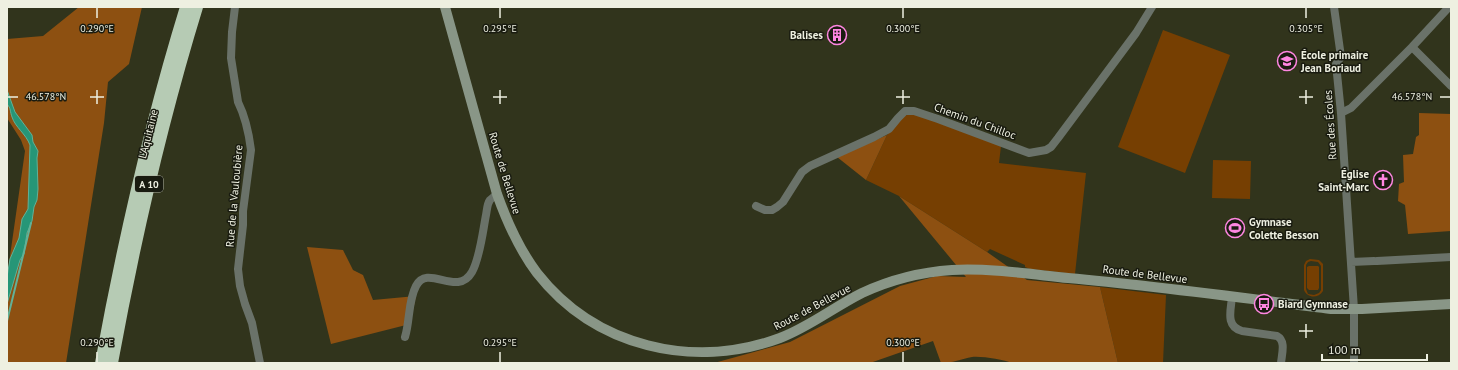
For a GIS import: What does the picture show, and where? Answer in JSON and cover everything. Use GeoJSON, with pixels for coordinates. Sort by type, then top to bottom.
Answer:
{"type":"FeatureCollection","features":[{"type":"Feature","properties":{"kind":"highway","name":"L'Aquitaine"},"geometry":{"type":"LineString","coordinates":[[101,363],[143,165],[157,108],[186,7]]}},
{"type":"Feature","properties":{"kind":"highway","name":"L'Aquitaine"},"geometry":{"type":"LineString","coordinates":[[112,363],[150,179],[170,100],[197,7]]}},
{"type":"Feature","properties":{"kind":"street","name":"Rue de la Vauloubière"},"geometry":{"type":"LineString","coordinates":[[236,7],[232,32],[231,58],[238,102],[241,107],[250,140],[251,150],[243,211],[243,225],[238,269],[240,286],[252,323],[260,363]]}},
{"type":"Feature","properties":{"kind":"street","name":"Route de Bellevue"},"geometry":{"type":"LineString","coordinates":[[445,7],[497,194],[508,222],[525,256],[550,287],[584,316],[605,330],[633,342],[661,350],[691,354],[719,353],[750,348],[782,338],[861,294],[886,283],[928,273],[949,270],[972,269],[1104,281],[1331,309],[1451,304]]}},
{"type":"Feature","properties":{"kind":"street","name":"Chemin du Chilloc"},"geometry":{"type":"LineString","coordinates":[[756,206],[765,210],[777,207],[783,202],[802,172],[810,166],[889,129],[905,111],[914,111],[932,117],[1029,153],[1046,150],[1051,147],[1058,138],[1136,33],[1152,7]]}},
{"type":"Feature","properties":{"kind":"street","name":"Rue des Écoles"},"geometry":{"type":"LineString","coordinates":[[1334,7],[1341,56],[1336,64],[1342,113],[1354,309],[1354,363]]}},
{"type":"Feature","properties":{"kind":"street"},"geometry":{"type":"LineString","coordinates":[[1342,113],[1351,108],[1412,47],[1449,7]]}},
{"type":"Feature","properties":{"kind":"street"},"geometry":{"type":"LineString","coordinates":[[1412,47],[1451,86]]}},
{"type":"Feature","properties":{"kind":"street"},"geometry":{"type":"LineString","coordinates":[[405,337],[414,292],[420,281],[429,277],[461,282],[466,280],[470,275],[476,263],[489,201],[497,194]]}},
{"type":"Feature","properties":{"kind":"street"},"geometry":{"type":"LineString","coordinates":[[1351,262],[1451,257]]}},
{"type":"Feature","properties":{"kind":"street"},"geometry":{"type":"LineString","coordinates":[[1232,297],[1231,323],[1237,329],[1277,336],[1280,338],[1283,344],[1281,363]]}},
{"type":"Feature","properties":{"kind":"shaded area"},"geometry":{"type":"Polygon","coordinates":[[[79,7],[142,7],[129,64],[108,82],[104,123],[66,363],[7,363],[7,277],[25,151],[21,140],[7,118],[7,39],[43,36],[79,7]]]}},
{"type":"Feature","properties":{"kind":"shaded area"},"geometry":{"type":"Polygon","coordinates":[[[1163,30],[1230,55],[1185,173],[1118,147],[1163,30]]]}},
{"type":"Feature","properties":{"kind":"shaded area"},"geometry":{"type":"Polygon","coordinates":[[[7,90],[15,112],[32,135],[33,142],[38,151],[38,189],[32,221],[27,233],[24,254],[20,260],[7,304],[7,277],[10,259],[19,238],[22,219],[28,209],[30,145],[26,137],[13,121],[7,104],[7,90]]]}},
{"type":"Feature","properties":{"kind":"shaded area"},"geometry":{"type":"Polygon","coordinates":[[[1419,113],[1451,114],[1451,231],[1408,234],[1405,205],[1398,201],[1399,184],[1404,182],[1403,155],[1413,154],[1416,137],[1419,135],[1419,113]]]}},
{"type":"Feature","properties":{"kind":"shaded area"},"geometry":{"type":"Polygon","coordinates":[[[907,115],[918,115],[1001,146],[999,163],[1086,173],[1075,274],[1030,269],[1025,267],[1025,265],[990,249],[987,252],[899,196],[866,180],[887,135],[900,118],[907,115]]]}},
{"type":"Feature","properties":{"kind":"shaded area"},"geometry":{"type":"Polygon","coordinates":[[[887,135],[866,180],[837,157],[887,135]]]}},
{"type":"Feature","properties":{"kind":"shaded area"},"geometry":{"type":"Polygon","coordinates":[[[1213,160],[1251,161],[1250,199],[1212,198],[1213,160]]]}},
{"type":"Feature","properties":{"kind":"shaded area"},"geometry":{"type":"Polygon","coordinates":[[[899,196],[987,252],[1027,280],[1100,287],[1118,363],[1013,363],[993,358],[972,357],[941,363],[933,341],[870,363],[714,363],[790,342],[900,286],[937,276],[966,277],[899,196]]]}},
{"type":"Feature","properties":{"kind":"shaded area"},"geometry":{"type":"Polygon","coordinates":[[[307,247],[343,250],[353,270],[363,275],[373,300],[416,296],[410,324],[331,344],[307,247]]]}},
{"type":"Feature","properties":{"kind":"shaded area"},"geometry":{"type":"Polygon","coordinates":[[[1310,259],[1319,260],[1323,264],[1323,291],[1321,294],[1316,296],[1308,295],[1304,290],[1304,265],[1306,261],[1310,259]],[[1311,261],[1306,265],[1306,289],[1308,294],[1314,295],[1319,293],[1321,290],[1321,266],[1318,262],[1311,261]]]}},
{"type":"Feature","properties":{"kind":"shaded area"},"geometry":{"type":"Polygon","coordinates":[[[1307,267],[1319,267],[1318,290],[1309,290],[1307,288],[1307,267]]]}},
{"type":"Feature","properties":{"kind":"shaded area"},"geometry":{"type":"Polygon","coordinates":[[[1100,287],[1166,295],[1163,363],[1118,363],[1100,287]]]}},
{"type":"Feature","properties":{"kind":"waterway"},"geometry":{"type":"LineString","coordinates":[[7,321],[31,223]]}},
{"type":"Feature","properties":{"kind":"place","name":"Balises"},"geometry":{"type":"Point","coordinates":[837,35]}},
{"type":"Feature","properties":{"kind":"place","name":"École primaire Jean Boriaud"},"geometry":{"type":"Point","coordinates":[1287,61]}},
{"type":"Feature","properties":{"kind":"place","name":"Église Saint-Marc"},"geometry":{"type":"Point","coordinates":[1383,180]}},
{"type":"Feature","properties":{"kind":"place","name":"Gymnase Colette Besson"},"geometry":{"type":"Point","coordinates":[1235,228]}},
{"type":"Feature","properties":{"kind":"place","name":"Biard Gymnase"},"geometry":{"type":"Point","coordinates":[1264,304]}}]}
